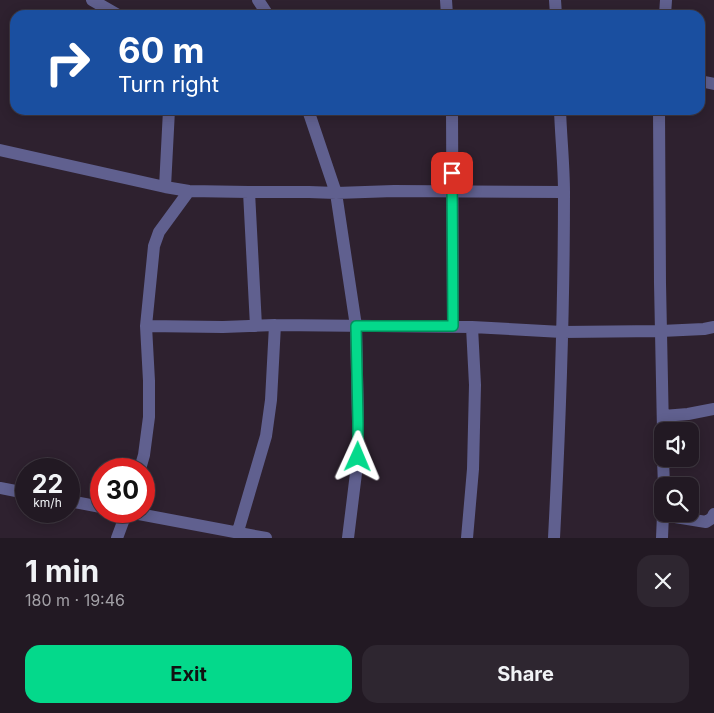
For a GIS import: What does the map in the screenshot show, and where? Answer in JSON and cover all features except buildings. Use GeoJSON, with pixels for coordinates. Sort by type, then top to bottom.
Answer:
{"type":"FeatureCollection","features":[{"type":"Feature","properties":{"kind":"street"},"geometry":{"type":"LineString","coordinates":[[92,0],[109,10]]}},
{"type":"Feature","properties":{"kind":"street"},"geometry":{"type":"LineString","coordinates":[[165,187],[169,115]]}},
{"type":"Feature","properties":{"kind":"street"},"geometry":{"type":"LineString","coordinates":[[310,115],[336,193],[356,326],[358,457],[348,538]]}},
{"type":"Feature","properties":{"kind":"street"},"geometry":{"type":"LineString","coordinates":[[452,115],[453,326]]}},
{"type":"Feature","properties":{"kind":"street"},"geometry":{"type":"LineString","coordinates":[[554,538],[562,332],[564,192],[560,115]]}},
{"type":"Feature","properties":{"kind":"street"},"geometry":{"type":"LineString","coordinates":[[659,115],[663,422]]}},
{"type":"Feature","properties":{"kind":"street"},"geometry":{"type":"LineString","coordinates":[[0,150],[189,191],[336,193],[564,192]]}},
{"type":"Feature","properties":{"kind":"street"},"geometry":{"type":"LineString","coordinates":[[143,458],[149,416],[146,326],[154,246],[159,232],[189,191]]}},
{"type":"Feature","properties":{"kind":"street"},"geometry":{"type":"LineString","coordinates":[[250,192],[256,326]]}},
{"type":"Feature","properties":{"kind":"street"},"geometry":{"type":"LineString","coordinates":[[237,535],[266,436],[272,391],[275,325]]}},
{"type":"Feature","properties":{"kind":"street"},"geometry":{"type":"LineString","coordinates":[[146,326],[453,326],[562,332],[661,331],[714,327]]}},
{"type":"Feature","properties":{"kind":"street"},"geometry":{"type":"LineString","coordinates":[[467,538],[473,470],[475,385],[472,327]]}},
{"type":"Feature","properties":{"kind":"street"},"geometry":{"type":"LineString","coordinates":[[663,416],[714,409]]}},
{"type":"Feature","properties":{"kind":"street"},"geometry":{"type":"LineString","coordinates":[[1,492],[15,493]]}},
{"type":"Feature","properties":{"kind":"street"},"geometry":{"type":"LineString","coordinates":[[699,521],[706,522],[714,514]]}},
{"type":"Feature","properties":{"kind":"street"},"geometry":{"type":"LineString","coordinates":[[155,518],[237,535],[266,538]]}},
{"type":"Feature","properties":{"kind":"street"},"geometry":{"type":"LineString","coordinates":[[662,538],[663,522]]}},
{"type":"Feature","properties":{"kind":"street"},"geometry":{"type":"LineString","coordinates":[[117,538],[122,523]]}},
{"type":"Feature","properties":{"kind":"route"},"geometry":{"type":"LineString","coordinates":[[358,457],[356,326],[453,326],[452,173]]}}]}
